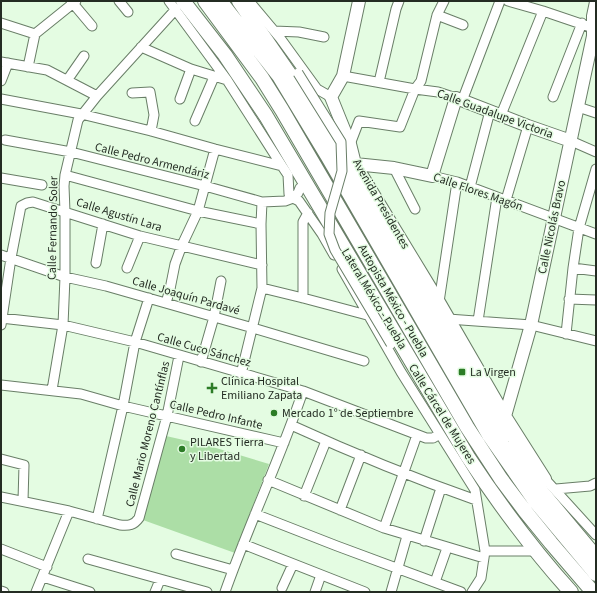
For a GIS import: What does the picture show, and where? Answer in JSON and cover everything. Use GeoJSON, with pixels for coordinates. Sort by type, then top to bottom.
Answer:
{"type":"FeatureCollection","features":[{"type":"Feature","properties":{"kind":"highway","name":"Autopista México - Puebla"},"geometry":{"type":"LineString","coordinates":[[205,1],[262,78],[282,110],[467,427],[488,459],[530,517],[593,592]]}},
{"type":"Feature","properties":{"kind":"highway","name":"Autopista México - Puebla"},"geometry":{"type":"LineString","coordinates":[[220,1],[279,76],[328,157],[489,435],[535,501],[596,574]]}},
{"type":"Feature","properties":{"kind":"highway"},"geometry":{"type":"LineString","coordinates":[[239,1],[304,95],[508,442],[596,557]]}},
{"type":"Feature","properties":{"kind":"highway","name":"Lateral México - Puebla"},"geometry":{"type":"LineString","coordinates":[[179,5],[225,55],[255,99],[468,457],[504,510],[571,592]]}},
{"type":"Feature","properties":{"kind":"main road"},"geometry":{"type":"LineString","coordinates":[[331,97],[343,76],[359,1]]}},
{"type":"Feature","properties":{"kind":"main road","name":"Calle Nicolás Bravo"},"geometry":{"type":"LineString","coordinates":[[505,416],[531,325],[578,107],[596,2]]}},
{"type":"Feature","properties":{"kind":"main road","name":"Avenida Presidentes"},"geometry":{"type":"LineString","coordinates":[[331,97],[350,144],[356,164],[439,302],[505,416],[540,482]]}},
{"type":"Feature","properties":{"kind":"main road"},"geometry":{"type":"LineString","coordinates":[[432,176],[459,99]]}},
{"type":"Feature","properties":{"kind":"main road","name":"Calle Guadalupe Victoria"},"geometry":{"type":"LineString","coordinates":[[459,99],[571,141]]}},
{"type":"Feature","properties":{"kind":"main road","name":"Calle Flores Magón"},"geometry":{"type":"LineString","coordinates":[[356,164],[394,168],[432,176]]}},
{"type":"Feature","properties":{"kind":"street"},"geometry":{"type":"LineString","coordinates":[[119,1],[128,12]]}},
{"type":"Feature","properties":{"kind":"street"},"geometry":{"type":"LineString","coordinates":[[169,1],[179,5],[288,175],[289,194],[293,198],[298,194],[300,188]]}},
{"type":"Feature","properties":{"kind":"street"},"geometry":{"type":"LineString","coordinates":[[249,1],[288,48],[341,142],[342,171],[330,213],[329,234],[335,250],[391,344],[401,372]]}},
{"type":"Feature","properties":{"kind":"street"},"geometry":{"type":"LineString","coordinates":[[379,82],[399,1]]}},
{"type":"Feature","properties":{"kind":"street"},"geometry":{"type":"LineString","coordinates":[[344,155],[359,121],[400,127],[415,89],[421,81],[437,15],[444,1]]}},
{"type":"Feature","properties":{"kind":"street"},"geometry":{"type":"LineString","coordinates":[[459,99],[500,1]]}},
{"type":"Feature","properties":{"kind":"street"},"geometry":{"type":"LineString","coordinates":[[508,1],[543,11],[592,29],[553,97]]}},
{"type":"Feature","properties":{"kind":"street"},"geometry":{"type":"LineString","coordinates":[[28,67],[35,34],[73,2],[92,26]]}},
{"type":"Feature","properties":{"kind":"street","name":"Calle Fernando Soler"},"geometry":{"type":"LineString","coordinates":[[52,390],[63,325],[65,277],[65,175],[78,120],[81,114],[179,5]]}},
{"type":"Feature","properties":{"kind":"street"},"geometry":{"type":"LineString","coordinates":[[470,187],[495,113],[543,11]]}},
{"type":"Feature","properties":{"kind":"street"},"geometry":{"type":"LineString","coordinates":[[437,15],[463,25]]}},
{"type":"Feature","properties":{"kind":"street"},"geometry":{"type":"LineString","coordinates":[[1,23],[35,34]]}},
{"type":"Feature","properties":{"kind":"street"},"geometry":{"type":"LineString","coordinates":[[274,30],[299,32],[324,37]]}},
{"type":"Feature","properties":{"kind":"street"},"geometry":{"type":"LineString","coordinates":[[141,47],[191,69],[227,80]]}},
{"type":"Feature","properties":{"kind":"street"},"geometry":{"type":"LineString","coordinates":[[68,79],[84,56]]}},
{"type":"Feature","properties":{"kind":"street"},"geometry":{"type":"LineString","coordinates":[[1,81],[4,62],[47,70],[68,79],[97,96]]}},
{"type":"Feature","properties":{"kind":"street"},"geometry":{"type":"LineString","coordinates":[[180,99],[191,69]]}},
{"type":"Feature","properties":{"kind":"street"},"geometry":{"type":"LineString","coordinates":[[302,74],[317,89],[331,97]]}},
{"type":"Feature","properties":{"kind":"street","name":"Calle Guadalupe Victoria"},"geometry":{"type":"LineString","coordinates":[[343,76],[438,92],[459,99]]}},
{"type":"Feature","properties":{"kind":"street"},"geometry":{"type":"LineString","coordinates":[[195,120],[214,77]]}},
{"type":"Feature","properties":{"kind":"street"},"geometry":{"type":"LineString","coordinates":[[132,93],[150,92],[154,115],[151,131]]}},
{"type":"Feature","properties":{"kind":"street"},"geometry":{"type":"LineString","coordinates":[[1,99],[81,114],[282,166]]}},
{"type":"Feature","properties":{"kind":"street"},"geometry":{"type":"LineString","coordinates":[[578,107],[596,113]]}},
{"type":"Feature","properties":{"kind":"street"},"geometry":{"type":"LineString","coordinates":[[506,200],[528,126]]}},
{"type":"Feature","properties":{"kind":"street","name":"Calle Pedro Armendáriz"},"geometry":{"type":"LineString","coordinates":[[5,140],[71,152],[262,202],[285,201],[293,198]]}},
{"type":"Feature","properties":{"kind":"street","name":"Calle Guadalupe Victoria"},"geometry":{"type":"LineString","coordinates":[[571,141],[596,152]]}},
{"type":"Feature","properties":{"kind":"street"},"geometry":{"type":"LineString","coordinates":[[166,303],[182,246],[198,211],[215,149]]}},
{"type":"Feature","properties":{"kind":"street"},"geometry":{"type":"LineString","coordinates":[[394,168],[415,209]]}},
{"type":"Feature","properties":{"kind":"street"},"geometry":{"type":"LineString","coordinates":[[566,334],[579,228],[593,196],[596,169]]}},
{"type":"Feature","properties":{"kind":"street"},"geometry":{"type":"LineString","coordinates":[[65,175],[198,211],[261,224]]}},
{"type":"Feature","properties":{"kind":"street","name":"Calle Flores Magón"},"geometry":{"type":"LineString","coordinates":[[432,176],[457,182],[596,234]]}},
{"type":"Feature","properties":{"kind":"street"},"geometry":{"type":"LineString","coordinates":[[1,178],[42,185]]}},
{"type":"Feature","properties":{"kind":"street"},"geometry":{"type":"LineString","coordinates":[[439,302],[457,182]]}},
{"type":"Feature","properties":{"kind":"street"},"geometry":{"type":"LineString","coordinates":[[478,321],[497,197]]}},
{"type":"Feature","properties":{"kind":"street","name":"Calle Cárcel de Mujeres"},"geometry":{"type":"LineString","coordinates":[[293,198],[299,201],[322,234],[401,372],[475,490],[484,554],[478,592]]}},
{"type":"Feature","properties":{"kind":"street","name":"Calle Agustín Lara"},"geometry":{"type":"LineString","coordinates":[[11,258],[21,206],[33,202],[140,236],[262,264]]}},
{"type":"Feature","properties":{"kind":"street"},"geometry":{"type":"LineString","coordinates":[[241,374],[262,288],[262,202]]}},
{"type":"Feature","properties":{"kind":"street"},"geometry":{"type":"LineString","coordinates":[[303,298],[303,222],[308,214]]}},
{"type":"Feature","properties":{"kind":"street"},"geometry":{"type":"LineString","coordinates":[[96,263],[103,224]]}},
{"type":"Feature","properties":{"kind":"street"},"geometry":{"type":"LineString","coordinates":[[127,268],[140,236]]}},
{"type":"Feature","properties":{"kind":"street","name":"Calle Joaquín Pardavé"},"geometry":{"type":"LineString","coordinates":[[1,255],[65,277],[106,286],[149,298],[364,361]]}},
{"type":"Feature","properties":{"kind":"street"},"geometry":{"type":"LineString","coordinates":[[1,321],[11,258]]}},
{"type":"Feature","properties":{"kind":"street"},"geometry":{"type":"LineString","coordinates":[[573,268],[596,271]]}},
{"type":"Feature","properties":{"kind":"street"},"geometry":{"type":"LineString","coordinates":[[201,362],[214,317],[221,281]]}},
{"type":"Feature","properties":{"kind":"street"},"geometry":{"type":"LineString","coordinates":[[262,288],[367,315]]}},
{"type":"Feature","properties":{"kind":"street"},"geometry":{"type":"LineString","coordinates":[[98,519],[123,406],[135,342],[149,298]]}},
{"type":"Feature","properties":{"kind":"street"},"geometry":{"type":"LineString","coordinates":[[569,300],[596,300]]}},
{"type":"Feature","properties":{"kind":"street"},"geometry":{"type":"LineString","coordinates":[[448,319],[531,325],[596,341]]}},
{"type":"Feature","properties":{"kind":"street","name":"Calle Cuco Sánchez"},"geometry":{"type":"LineString","coordinates":[[1,321],[63,325],[135,342],[303,391],[426,438],[433,438],[440,434]]}},
{"type":"Feature","properties":{"kind":"street","name":"Calle Mario Moreno Cantínflas"},"geometry":{"type":"LineString","coordinates":[[1,497],[69,511],[128,526],[136,523],[139,518],[166,416],[179,356]]}},
{"type":"Feature","properties":{"kind":"street","name":"Calle Pedro Infante"},"geometry":{"type":"LineString","coordinates":[[1,385],[81,394],[123,406],[284,443]]}},
{"type":"Feature","properties":{"kind":"street"},"geometry":{"type":"LineString","coordinates":[[225,592],[303,391]]}},
{"type":"Feature","properties":{"kind":"street"},"geometry":{"type":"LineString","coordinates":[[291,425],[403,473],[476,500]]}},
{"type":"Feature","properties":{"kind":"street"},"geometry":{"type":"LineString","coordinates":[[384,528],[418,435]]}},
{"type":"Feature","properties":{"kind":"street"},"geometry":{"type":"LineString","coordinates":[[304,496],[326,441]]}},
{"type":"Feature","properties":{"kind":"street"},"geometry":{"type":"LineString","coordinates":[[340,510],[361,455]]}},
{"type":"Feature","properties":{"kind":"street"},"geometry":{"type":"LineString","coordinates":[[1,458],[24,465],[23,502]]}},
{"type":"Feature","properties":{"kind":"street"},"geometry":{"type":"LineString","coordinates":[[268,480],[384,528],[447,548],[484,554],[515,551],[533,547]]}},
{"type":"Feature","properties":{"kind":"street"},"geometry":{"type":"LineString","coordinates":[[540,482],[556,489],[595,532]]}},
{"type":"Feature","properties":{"kind":"street"},"geometry":{"type":"LineString","coordinates":[[556,489],[590,486],[596,483]]}},
{"type":"Feature","properties":{"kind":"street"},"geometry":{"type":"LineString","coordinates":[[424,541],[441,488]]}},
{"type":"Feature","properties":{"kind":"street"},"geometry":{"type":"LineString","coordinates":[[36,592],[69,511]]}},
{"type":"Feature","properties":{"kind":"street"},"geometry":{"type":"LineString","coordinates":[[255,514],[462,592]]}},
{"type":"Feature","properties":{"kind":"street"},"geometry":{"type":"LineString","coordinates":[[391,592],[407,536]]}},
{"type":"Feature","properties":{"kind":"street"},"geometry":{"type":"LineString","coordinates":[[243,544],[321,574],[352,590],[365,592]]}},
{"type":"Feature","properties":{"kind":"street"},"geometry":{"type":"LineString","coordinates":[[435,582],[447,548]]}},
{"type":"Feature","properties":{"kind":"street"},"geometry":{"type":"LineString","coordinates":[[1,550],[47,567]]}},
{"type":"Feature","properties":{"kind":"street"},"geometry":{"type":"LineString","coordinates":[[176,554],[233,570]]}},
{"type":"Feature","properties":{"kind":"street"},"geometry":{"type":"LineString","coordinates":[[88,559],[207,592]]}},
{"type":"Feature","properties":{"kind":"street"},"geometry":{"type":"LineString","coordinates":[[282,588],[294,564]]}},
{"type":"Feature","properties":{"kind":"street"},"geometry":{"type":"LineString","coordinates":[[315,592],[321,574]]}},
{"type":"Feature","properties":{"kind":"street"},"geometry":{"type":"LineString","coordinates":[[43,577],[90,592]]}},
{"type":"Feature","properties":{"kind":"street"},"geometry":{"type":"LineString","coordinates":[[155,592],[160,580]]}},
{"type":"Feature","properties":{"kind":"green space"},"geometry":{"type":"Polygon","coordinates":[[[166,436],[206,445],[269,464],[235,553],[143,520],[166,436]]]}},
{"type":"Feature","properties":{"kind":"place","name":"La Virgen"},"geometry":{"type":"Point","coordinates":[462,372]}},
{"type":"Feature","properties":{"kind":"place","name":"Clínica Hospital Emiliano Zapata"},"geometry":{"type":"Point","coordinates":[212,388]}},
{"type":"Feature","properties":{"kind":"place","name":"Mercado 1° de Septiembre"},"geometry":{"type":"Point","coordinates":[274,413]}},
{"type":"Feature","properties":{"kind":"place","name":"PILARES Tierra y Libertad"},"geometry":{"type":"Point","coordinates":[182,449]}}]}
